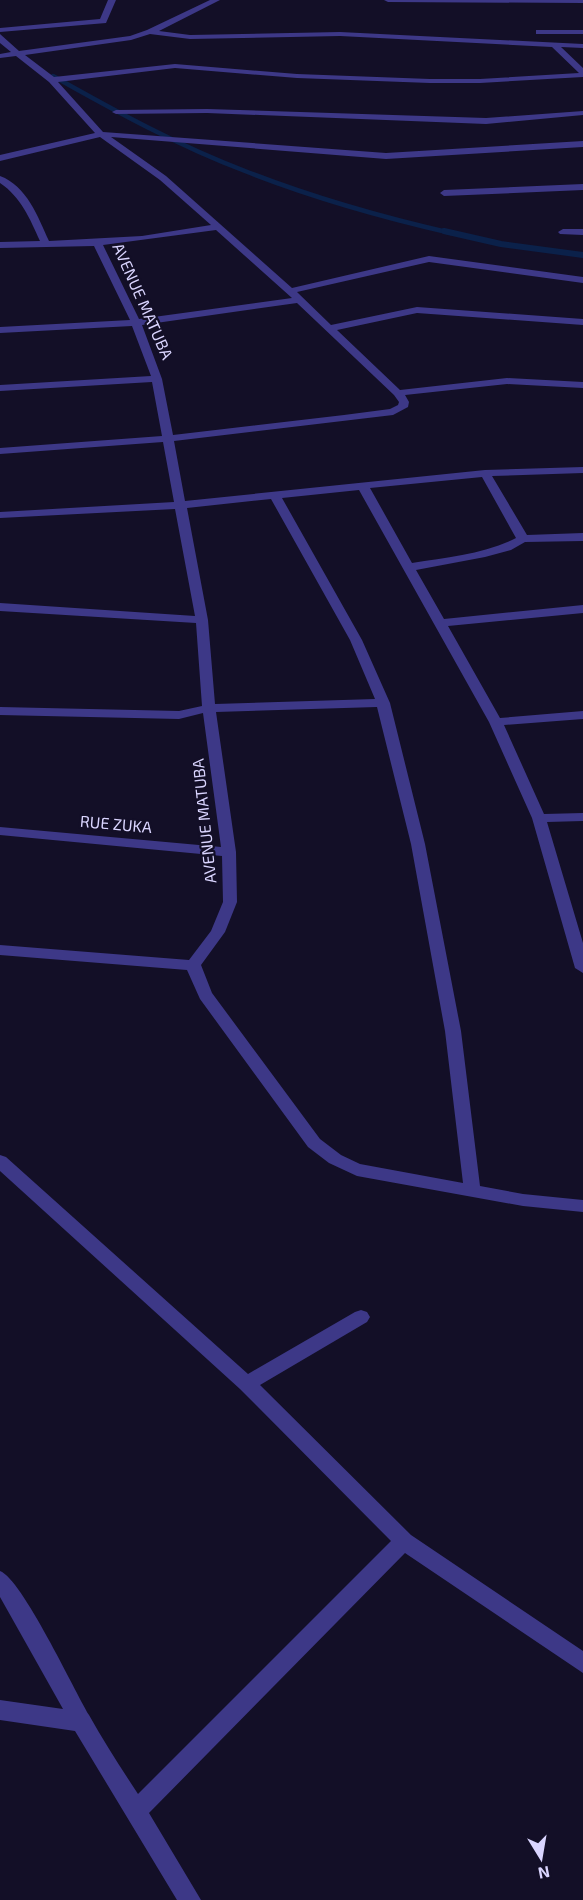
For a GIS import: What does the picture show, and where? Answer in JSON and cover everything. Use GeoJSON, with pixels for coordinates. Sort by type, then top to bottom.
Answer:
{"type":"FeatureCollection","features":[{"type":"Feature","properties":{"kind":"street"},"geometry":{"type":"LineString","coordinates":[[0,30],[103,21],[112,0]]}},
{"type":"Feature","properties":{"kind":"street"},"geometry":{"type":"LineString","coordinates":[[0,56],[131,38],[150,32],[216,0]]}},
{"type":"Feature","properties":{"kind":"street"},"geometry":{"type":"LineString","coordinates":[[388,0],[583,1]]}},
{"type":"Feature","properties":{"kind":"street"},"geometry":{"type":"LineString","coordinates":[[150,32],[190,37],[340,34],[583,46]]}},
{"type":"Feature","properties":{"kind":"street"},"geometry":{"type":"LineString","coordinates":[[539,32],[583,32]]}},
{"type":"Feature","properties":{"kind":"street"},"geometry":{"type":"LineString","coordinates":[[0,36],[4,43],[52,80],[101,134],[163,178],[300,300],[398,393],[404,402],[403,407],[393,412],[168,439],[0,451]]}},
{"type":"Feature","properties":{"kind":"street"},"geometry":{"type":"LineString","coordinates":[[555,46],[583,74]]}},
{"type":"Feature","properties":{"kind":"street"},"geometry":{"type":"LineString","coordinates":[[52,80],[175,66],[297,76],[430,81],[480,81],[583,74]]}},
{"type":"Feature","properties":{"kind":"street"},"geometry":{"type":"LineString","coordinates":[[116,112],[207,111],[486,121],[583,113]]}},
{"type":"Feature","properties":{"kind":"street"},"geometry":{"type":"LineString","coordinates":[[0,158],[101,134],[386,156],[583,144]]}},
{"type":"Feature","properties":{"kind":"street"},"geometry":{"type":"LineString","coordinates":[[0,179],[26,201],[46,244]]}},
{"type":"Feature","properties":{"kind":"street"},"geometry":{"type":"LineString","coordinates":[[444,193],[583,187]]}},
{"type":"Feature","properties":{"kind":"street"},"geometry":{"type":"LineString","coordinates":[[0,244],[97,243],[142,239],[218,227]]}},
{"type":"Feature","properties":{"kind":"street"},"geometry":{"type":"LineString","coordinates":[[563,232],[583,232]]}},
{"type":"Feature","properties":{"kind":"street","name":"AVENUE MATUBA"},"geometry":{"type":"LineString","coordinates":[[97,243],[136,324],[158,379],[202,620],[208,708],[229,852],[230,902],[218,932],[193,965]]}},
{"type":"Feature","properties":{"kind":"street"},"geometry":{"type":"LineString","coordinates":[[290,291],[429,260],[583,280]]}},
{"type":"Feature","properties":{"kind":"street"},"geometry":{"type":"LineString","coordinates":[[0,330],[136,324],[211,311],[300,300]]}},
{"type":"Feature","properties":{"kind":"street"},"geometry":{"type":"LineString","coordinates":[[330,328],[417,310],[583,322]]}},
{"type":"Feature","properties":{"kind":"street"},"geometry":{"type":"LineString","coordinates":[[0,388],[158,379]]}},
{"type":"Feature","properties":{"kind":"street"},"geometry":{"type":"LineString","coordinates":[[398,393],[507,381],[583,385]]}},
{"type":"Feature","properties":{"kind":"street"},"geometry":{"type":"LineString","coordinates":[[0,515],[180,505],[485,473],[583,470]]}},
{"type":"Feature","properties":{"kind":"street"},"geometry":{"type":"LineString","coordinates":[[485,473],[523,538]]}},
{"type":"Feature","properties":{"kind":"street"},"geometry":{"type":"LineString","coordinates":[[362,485],[496,722],[539,818],[582,959]]}},
{"type":"Feature","properties":{"kind":"street"},"geometry":{"type":"LineString","coordinates":[[275,495],[356,640],[382,703],[418,844],[453,1031],[472,1189]]}},
{"type":"Feature","properties":{"kind":"street"},"geometry":{"type":"LineString","coordinates":[[407,567],[481,555],[507,547],[523,538],[583,537]]}},
{"type":"Feature","properties":{"kind":"street"},"geometry":{"type":"LineString","coordinates":[[0,607],[202,620]]}},
{"type":"Feature","properties":{"kind":"street"},"geometry":{"type":"LineString","coordinates":[[442,623],[583,609]]}},
{"type":"Feature","properties":{"kind":"street"},"geometry":{"type":"LineString","coordinates":[[0,711],[179,715],[208,708],[382,703]]}},
{"type":"Feature","properties":{"kind":"street"},"geometry":{"type":"LineString","coordinates":[[496,722],[583,715]]}},
{"type":"Feature","properties":{"kind":"street"},"geometry":{"type":"LineString","coordinates":[[539,818],[583,817]]}},
{"type":"Feature","properties":{"kind":"street","name":"RUE ZUKA"},"geometry":{"type":"LineString","coordinates":[[0,831],[229,852]]}},
{"type":"Feature","properties":{"kind":"street"},"geometry":{"type":"LineString","coordinates":[[0,950],[193,965],[205,995],[314,1143],[335,1159],[357,1170],[523,1200],[583,1206]]}},
{"type":"Feature","properties":{"kind":"street"},"geometry":{"type":"LineString","coordinates":[[0,1161],[247,1384],[404,1541],[583,1663]]}},
{"type":"Feature","properties":{"kind":"street"},"geometry":{"type":"LineString","coordinates":[[247,1384],[361,1317]]}},
{"type":"Feature","properties":{"kind":"street"},"geometry":{"type":"LineString","coordinates":[[137,1810],[404,1541]]}},
{"type":"Feature","properties":{"kind":"street"},"geometry":{"type":"LineString","coordinates":[[0,1580],[17,1605],[81,1722],[137,1810],[189,1900]]}},
{"type":"Feature","properties":{"kind":"street"},"geometry":{"type":"LineString","coordinates":[[0,1710],[81,1722]]}},
{"type":"Feature","properties":{"kind":"waterway"},"geometry":{"type":"LineString","coordinates":[[53,76],[172,139],[245,171],[347,206],[451,233]]}},
{"type":"Feature","properties":{"kind":"waterway"},"geometry":{"type":"LineString","coordinates":[[444,231],[501,244],[583,255]]}}]}
